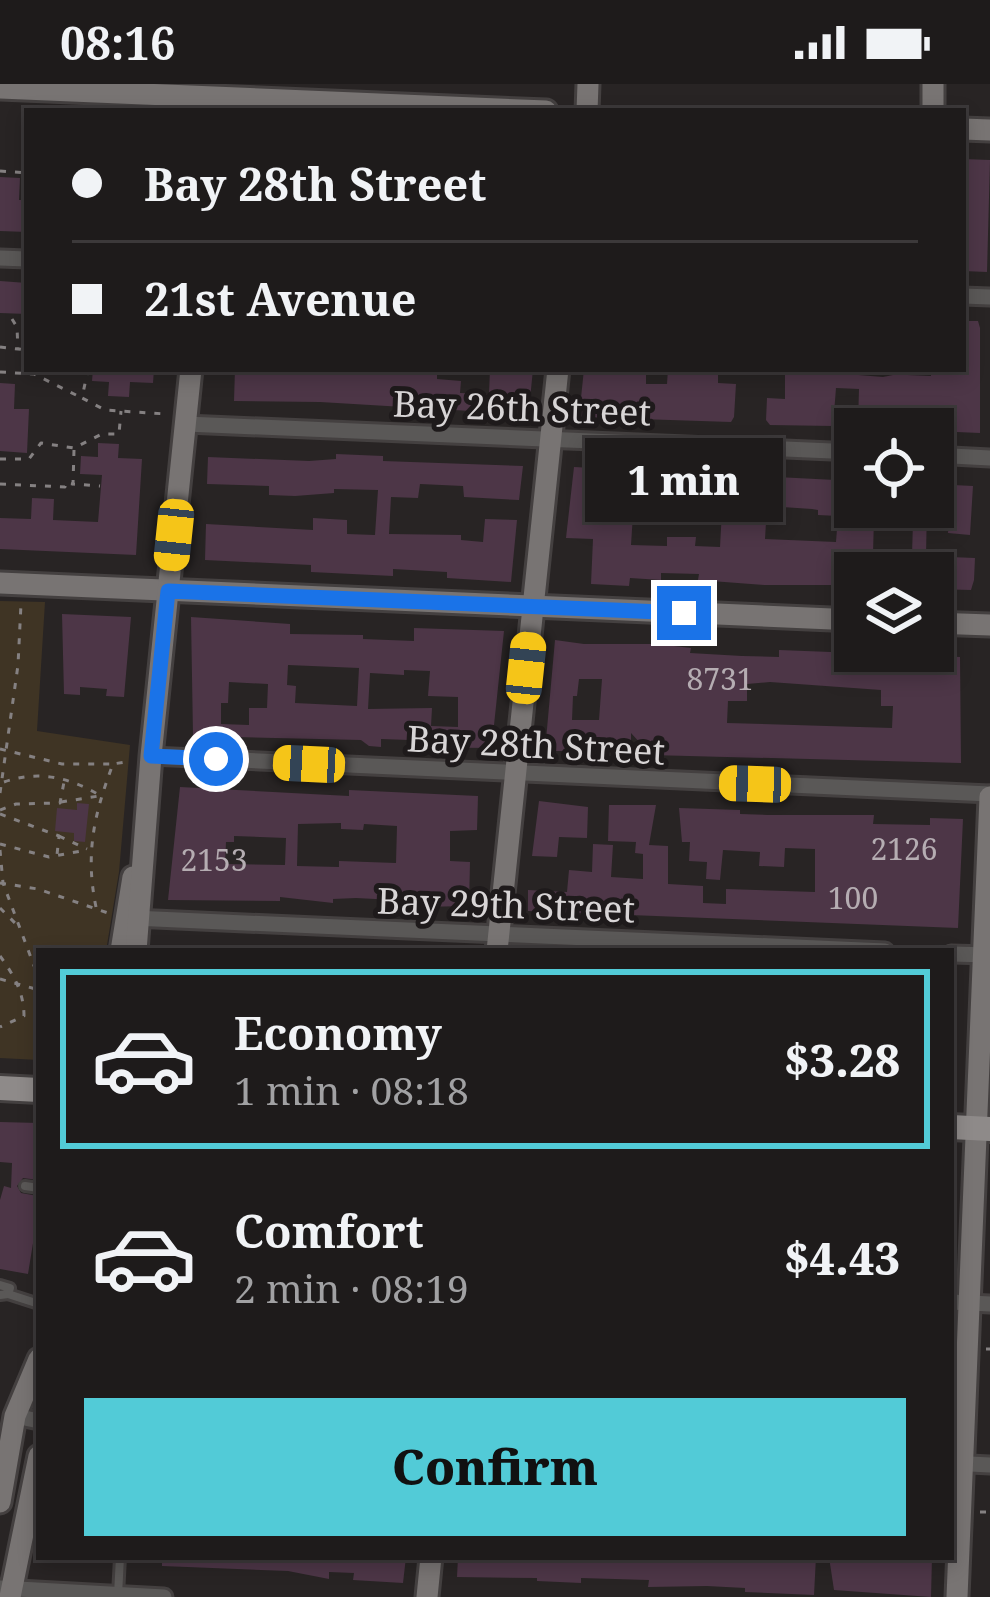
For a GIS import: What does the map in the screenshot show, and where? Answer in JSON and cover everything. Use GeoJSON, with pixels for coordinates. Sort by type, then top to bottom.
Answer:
{"type":"FeatureCollection","features":[{"type":"Feature","properties":{"kind":"main road"},"geometry":{"type":"LineString","coordinates":[[0,1088],[36,1090]]}},
{"type":"Feature","properties":{"kind":"street"},"geometry":{"type":"LineString","coordinates":[[0,88],[222,97],[263,105],[404,108]]}},
{"type":"Feature","properties":{"kind":"street"},"geometry":{"type":"LineString","coordinates":[[121,948],[143,836],[142,758],[168,591],[177,419],[190,372]]}},
{"type":"Feature","properties":{"kind":"street"},"geometry":{"type":"LineString","coordinates":[[497,943],[558,372]]}},
{"type":"Feature","properties":{"kind":"street","name":"Bay 26th Street"},"geometry":{"type":"LineString","coordinates":[[177,419],[834,451]]}},
{"type":"Feature","properties":{"kind":"street"},"geometry":{"type":"LineString","coordinates":[[954,456],[990,458]]}},
{"type":"Feature","properties":{"kind":"street"},"geometry":{"type":"LineString","coordinates":[[0,583],[834,619]]}},
{"type":"Feature","properties":{"kind":"street"},"geometry":{"type":"LineString","coordinates":[[954,624],[990,625]]}},
{"type":"Feature","properties":{"kind":"street","name":"Bay 28th Street"},"geometry":{"type":"LineString","coordinates":[[142,758],[990,795]]}},
{"type":"Feature","properties":{"kind":"street"},"geometry":{"type":"LineString","coordinates":[[957,1597],[957,1464],[970,1303],[972,1128],[987,955],[990,795]]}},
{"type":"Feature","properties":{"kind":"street"},"geometry":{"type":"LineString","coordinates":[[126,917],[135,948]]}},
{"type":"Feature","properties":{"kind":"street","name":"Bay 29th Street"},"geometry":{"type":"LineString","coordinates":[[126,917],[497,943],[740,948]]}},
{"type":"Feature","properties":{"kind":"street"},"geometry":{"type":"LineString","coordinates":[[954,954],[987,955]]}},
{"type":"Feature","properties":{"kind":"street"},"geometry":{"type":"LineString","coordinates":[[0,1502],[15,1416],[36,1366]]}},
{"type":"Feature","properties":{"kind":"street"},"geometry":{"type":"LineString","coordinates":[[15,1416],[36,1420]]}},
{"type":"Feature","properties":{"kind":"street"},"geometry":{"type":"LineString","coordinates":[[957,1464],[990,1465]]}},
{"type":"Feature","properties":{"kind":"street"},"geometry":{"type":"LineString","coordinates":[[36,1469],[7,1591],[164,1597]]}},
{"type":"Feature","properties":{"kind":"street"},"geometry":{"type":"LineString","coordinates":[[427,1597],[431,1560]]}},
{"type":"Feature","properties":{"kind":"lane"},"geometry":{"type":"LineString","coordinates":[[25,1186],[36,1188]]}},
{"type":"Feature","properties":{"kind":"lane"},"geometry":{"type":"LineString","coordinates":[[0,1285],[8,1285],[4,1295],[36,1303]]}},
{"type":"Feature","properties":{"kind":"lane"},"geometry":{"type":"LineString","coordinates":[[118,1595],[120,1560]]}},
{"type":"Feature","properties":{"kind":"path"},"geometry":{"type":"LineString","coordinates":[[12,320],[18,350]]}},
{"type":"Feature","properties":{"kind":"path"},"geometry":{"type":"LineString","coordinates":[[0,347],[24,350]]}},
{"type":"Feature","properties":{"kind":"path"},"geometry":{"type":"LineString","coordinates":[[0,372],[34,374],[105,410],[177,419]]}},
{"type":"Feature","properties":{"kind":"path"},"geometry":{"type":"LineString","coordinates":[[82,398],[87,372]]}},
{"type":"Feature","properties":{"kind":"path"},"geometry":{"type":"LineString","coordinates":[[0,459],[28,459],[41,443],[74,448],[102,434],[119,434],[121,411]]}},
{"type":"Feature","properties":{"kind":"path"},"geometry":{"type":"LineString","coordinates":[[73,484],[74,448]]}},
{"type":"Feature","properties":{"kind":"path"},"geometry":{"type":"LineString","coordinates":[[0,484],[100,486]]}},
{"type":"Feature","properties":{"kind":"path"},"geometry":{"type":"LineString","coordinates":[[0,793],[21,604]]}},
{"type":"Feature","properties":{"kind":"path"},"geometry":{"type":"LineString","coordinates":[[0,749],[62,764],[113,764],[142,758]]}},
{"type":"Feature","properties":{"kind":"path"},"geometry":{"type":"LineString","coordinates":[[96,907],[89,850],[113,764]]}},
{"type":"Feature","properties":{"kind":"path"},"geometry":{"type":"LineString","coordinates":[[2,783],[32,776],[64,778],[101,796]]}},
{"type":"Feature","properties":{"kind":"path"},"geometry":{"type":"LineString","coordinates":[[60,802],[64,778]]}},
{"type":"Feature","properties":{"kind":"path"},"geometry":{"type":"LineString","coordinates":[[0,812],[16,804],[101,796]]}},
{"type":"Feature","properties":{"kind":"path"},"geometry":{"type":"LineString","coordinates":[[0,812],[89,850]]}},
{"type":"Feature","properties":{"kind":"path"},"geometry":{"type":"LineString","coordinates":[[56,857],[59,836]]}},
{"type":"Feature","properties":{"kind":"path"},"geometry":{"type":"LineString","coordinates":[[36,972],[2,883],[0,847],[56,857],[89,850]]}},
{"type":"Feature","properties":{"kind":"path"},"geometry":{"type":"LineString","coordinates":[[2,883],[38,889],[126,917]]}},
{"type":"Feature","properties":{"kind":"path"},"geometry":{"type":"LineString","coordinates":[[0,908],[16,924]]}},
{"type":"Feature","properties":{"kind":"path"},"geometry":{"type":"LineString","coordinates":[[0,956],[17,984],[24,1016],[0,1027]]}},
{"type":"Feature","properties":{"kind":"path"},"geometry":{"type":"LineString","coordinates":[[0,977],[10,970]]}},
{"type":"Feature","properties":{"kind":"path"},"geometry":{"type":"LineString","coordinates":[[0,977],[36,989]]}},
{"type":"Feature","properties":{"kind":"path"},"geometry":{"type":"LineString","coordinates":[[980,1512],[988,1512]]}},
{"type":"Feature","properties":{"kind":"shaded area"},"geometry":{"type":"Polygon","coordinates":[[[0,601],[45,602],[37,731],[130,745],[119,872],[106,948],[36,948],[36,1060],[0,1058],[0,601]]]}},
{"type":"Feature","properties":{"kind":"building"},"geometry":{"type":"Polygon","coordinates":[[[966,159],[990,160],[987,272],[966,271],[966,159]]]}},
{"type":"Feature","properties":{"kind":"building"},"geometry":{"type":"Polygon","coordinates":[[[0,177],[20,178],[24,232],[0,231],[0,177]]]}},
{"type":"Feature","properties":{"kind":"building"},"geometry":{"type":"Polygon","coordinates":[[[0,281],[24,283],[24,314],[0,313],[0,281]]]}},
{"type":"Feature","properties":{"kind":"building"},"geometry":{"type":"Polygon","coordinates":[[[966,321],[978,321],[980,433],[954,432],[954,408],[858,408],[859,389],[836,388],[833,426],[770,425],[766,420],[767,398],[785,399],[785,372],[966,372],[966,321]]]}},
{"type":"Feature","properties":{"kind":"building"},"geometry":{"type":"Polygon","coordinates":[[[93,372],[154,372],[153,383],[130,382],[129,397],[108,396],[109,382],[92,381],[93,372]]]}},
{"type":"Feature","properties":{"kind":"building"},"geometry":{"type":"Polygon","coordinates":[[[235,372],[437,372],[437,379],[461,381],[460,393],[489,394],[490,372],[533,372],[528,420],[504,419],[504,413],[234,401],[235,372]]]}},
{"type":"Feature","properties":{"kind":"building"},"geometry":{"type":"Polygon","coordinates":[[[584,372],[646,375],[646,384],[667,384],[668,372],[718,372],[718,383],[736,384],[731,422],[579,417],[584,372]]]}},
{"type":"Feature","properties":{"kind":"building"},"geometry":{"type":"Polygon","coordinates":[[[0,383],[15,384],[14,409],[29,409],[27,453],[0,451],[0,383]]]}},
{"type":"Feature","properties":{"kind":"building"},"geometry":{"type":"Polygon","coordinates":[[[98,443],[119,444],[118,458],[142,459],[136,555],[0,549],[0,518],[31,519],[32,498],[54,499],[53,520],[98,522],[102,475],[80,474],[81,456],[98,457],[98,443]]]}},
{"type":"Feature","properties":{"kind":"building"},"geometry":{"type":"Polygon","coordinates":[[[336,454],[383,456],[383,461],[523,466],[519,500],[464,497],[463,486],[420,484],[418,498],[391,497],[389,534],[461,535],[461,540],[483,542],[485,519],[517,520],[511,582],[447,578],[447,572],[393,569],[393,576],[311,572],[311,565],[205,560],[206,524],[313,530],[313,518],[347,520],[347,534],[375,535],[378,490],[334,489],[334,493],[295,496],[269,495],[269,486],[207,484],[208,457],[309,461],[336,459],[336,454]]]}},
{"type":"Feature","properties":{"kind":"building"},"geometry":{"type":"Polygon","coordinates":[[[574,467],[834,480],[834,516],[767,506],[765,539],[836,542],[837,528],[874,528],[873,552],[834,552],[834,585],[764,585],[661,573],[661,580],[630,578],[629,586],[591,584],[593,539],[566,538],[574,467]],[[696,509],[696,516],[633,514],[631,545],[667,546],[667,537],[696,537],[695,546],[720,547],[722,510],[696,509]]]}},
{"type":"Feature","properties":{"kind":"building"},"geometry":{"type":"Polygon","coordinates":[[[954,485],[973,486],[970,535],[948,533],[948,528],[954,528],[954,485]]]}},
{"type":"Feature","properties":{"kind":"building"},"geometry":{"type":"Polygon","coordinates":[[[913,528],[927,528],[926,552],[912,552],[913,528]]]}},
{"type":"Feature","properties":{"kind":"building"},"geometry":{"type":"Polygon","coordinates":[[[954,557],[975,558],[971,590],[954,590],[954,557]]]}},
{"type":"Feature","properties":{"kind":"building"},"geometry":{"type":"Polygon","coordinates":[[[62,614],[131,617],[124,697],[106,696],[107,689],[80,687],[80,695],[64,694],[62,614]]]}},
{"type":"Feature","properties":{"kind":"building"},"geometry":{"type":"Polygon","coordinates":[[[191,617],[290,624],[290,634],[363,635],[363,639],[414,641],[414,628],[504,631],[494,725],[488,725],[487,748],[408,747],[409,740],[381,739],[381,747],[361,740],[193,736],[191,617]],[[288,665],[287,685],[296,686],[295,703],[357,706],[359,668],[288,665]],[[404,670],[404,675],[370,673],[368,709],[432,708],[431,726],[458,727],[458,697],[428,696],[430,671],[404,670]],[[229,682],[228,703],[221,703],[221,724],[249,725],[249,708],[267,708],[268,684],[229,682]]]}},
{"type":"Feature","properties":{"kind":"building"},"geometry":{"type":"Polygon","coordinates":[[[555,640],[657,644],[691,648],[690,653],[742,656],[779,657],[779,650],[834,652],[834,672],[954,672],[954,657],[960,657],[961,763],[651,755],[631,733],[631,753],[589,746],[589,751],[545,751],[555,640]],[[579,679],[572,720],[599,720],[602,679],[579,679]],[[747,684],[747,701],[728,701],[727,723],[892,728],[893,706],[881,706],[881,690],[747,684]]]}},
{"type":"Feature","properties":{"kind":"building"},"geometry":{"type":"Polygon","coordinates":[[[180,787],[349,796],[349,790],[478,796],[477,830],[450,831],[450,861],[470,862],[469,906],[418,907],[356,898],[333,899],[333,903],[280,897],[280,901],[168,900],[180,787]],[[341,823],[298,824],[297,866],[339,867],[339,861],[396,863],[397,826],[364,824],[363,830],[341,829],[341,823]],[[234,836],[234,842],[226,842],[225,864],[285,865],[286,838],[234,836]]]}},
{"type":"Feature","properties":{"kind":"building"},"geometry":{"type":"Polygon","coordinates":[[[539,801],[588,807],[587,838],[559,837],[557,857],[532,856],[539,801]]]}},
{"type":"Feature","properties":{"kind":"building"},"geometry":{"type":"Polygon","coordinates":[[[77,803],[89,804],[85,842],[74,841],[74,833],[55,831],[57,808],[77,810],[77,803]]]}},
{"type":"Feature","properties":{"kind":"building"},"geometry":{"type":"Polygon","coordinates":[[[609,805],[656,805],[649,845],[668,846],[668,884],[703,886],[703,903],[726,904],[726,889],[815,892],[815,849],[785,848],[784,867],[759,866],[760,852],[723,850],[720,880],[706,879],[707,862],[689,861],[690,842],[682,842],[679,808],[740,810],[740,814],[874,815],[873,824],[930,825],[930,818],[963,819],[958,928],[528,911],[528,890],[567,892],[569,870],[592,872],[593,844],[613,845],[611,877],[643,879],[643,854],[635,853],[636,842],[608,841],[609,805]]]}},
{"type":"Feature","properties":{"kind":"building"},"geometry":{"type":"Polygon","coordinates":[[[0,1122],[36,1123],[36,1180],[23,1178],[17,1186],[21,1193],[36,1196],[28,1274],[0,1269],[0,1200],[4,1186],[11,1188],[12,1163],[0,1162],[0,1122]]]}},
{"type":"Feature","properties":{"kind":"building"},"geometry":{"type":"Polygon","coordinates":[[[162,1560],[406,1560],[403,1583],[353,1580],[354,1573],[329,1572],[329,1579],[288,1571],[162,1566],[162,1560]]]}},
{"type":"Feature","properties":{"kind":"building"},"geometry":{"type":"Polygon","coordinates":[[[458,1560],[816,1560],[814,1595],[707,1586],[648,1587],[649,1580],[581,1578],[581,1583],[457,1577],[458,1560]]]}},
{"type":"Feature","properties":{"kind":"building"},"geometry":{"type":"Polygon","coordinates":[[[829,1560],[932,1560],[931,1597],[834,1590],[829,1560]]]}},
{"type":"Feature","properties":{"kind":"route"},"geometry":{"type":"LineString","coordinates":[[216,759],[151,756],[168,591],[684,613]]}}]}
